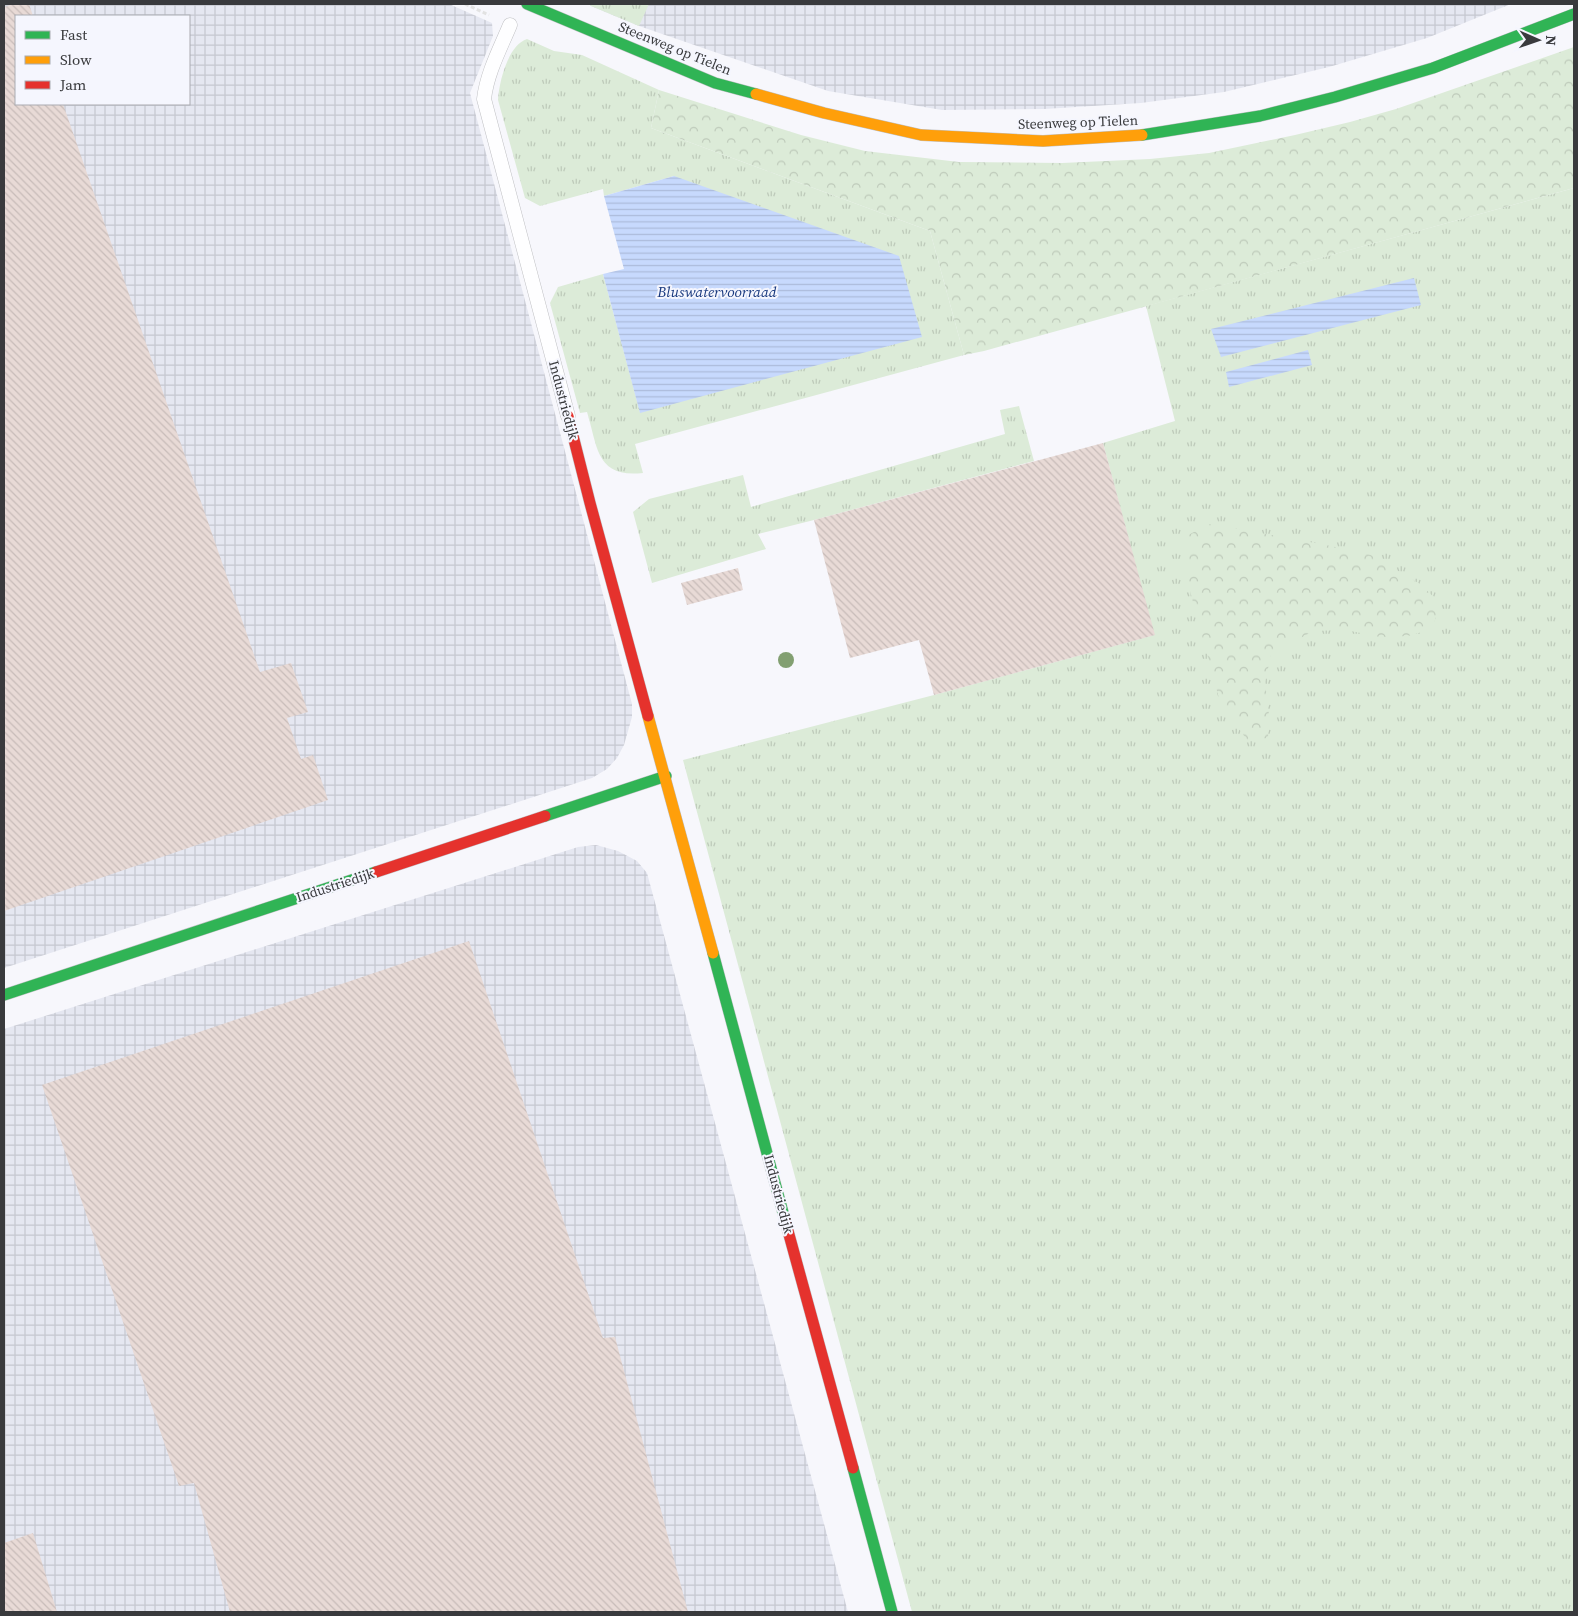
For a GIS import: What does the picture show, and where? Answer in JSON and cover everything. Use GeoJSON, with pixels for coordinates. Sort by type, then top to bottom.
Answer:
{"type":"FeatureCollection","features":[{"type":"Feature","properties":{"kind":"street","name":"Steenweg op Tielen"},"geometry":{"type":"LineString","coordinates":[[527,4],[715,83],[824,113],[920,135],[1043,141],[1152,134],[1260,116],[1335,97],[1433,68],[1574,14]]}},
{"type":"Feature","properties":{"kind":"street","name":"Industriedijk"},"geometry":{"type":"LineString","coordinates":[[568,416],[590,503],[666,776],[892,1612]]}},
{"type":"Feature","properties":{"kind":"street","name":"Industriedijk"},"geometry":{"type":"LineString","coordinates":[[4,995],[666,776]]}},
{"type":"Feature","properties":{"kind":"lane","name":"Industriedijk"},"geometry":{"type":"LineString","coordinates":[[510,26],[489,74],[484,99],[568,416]]}},
{"type":"Feature","properties":{"kind":"shaded area"},"geometry":{"type":"Polygon","coordinates":[[[4,4],[449,4],[492,23],[493,36],[470,93],[632,704],[632,717],[624,745],[617,758],[607,769],[592,778],[4,968],[4,4]]]}},
{"type":"Feature","properties":{"kind":"shaded area"},"geometry":{"type":"Polygon","coordinates":[[[589,4],[1511,4],[1427,38],[1329,67],[1224,92],[1141,103],[1044,109],[942,110],[828,91],[639,26],[589,4]]]}},
{"type":"Feature","properties":{"kind":"shaded area"},"geometry":{"type":"Polygon","coordinates":[[[596,845],[618,851],[637,861],[647,873],[848,1612],[4,1612],[4,1029],[578,847],[596,845]]]}},
{"type":"Feature","properties":{"kind":"green space"},"geometry":{"type":"Polygon","coordinates":[[[589,4],[649,4],[639,26],[589,4]]]}},
{"type":"Feature","properties":{"kind":"green space"},"geometry":{"type":"Polygon","coordinates":[[[527,39],[554,51],[582,55],[659,90],[651,128],[930,231],[964,355],[635,444],[643,473],[616,471],[602,458],[597,448],[587,412],[580,413],[550,303],[558,287],[603,274],[640,412],[674,176],[604,196],[603,189],[540,206],[525,198],[498,100],[500,84],[510,56],[520,43],[527,39]]]}},
{"type":"Feature","properties":{"kind":"green space"},"geometry":{"type":"Polygon","coordinates":[[[1574,47],[1574,188],[964,355],[930,231],[651,128],[659,90],[801,135],[865,151],[959,162],[1062,163],[1150,159],[1209,153],[1350,122],[1396,109],[1574,47]]]}},
{"type":"Feature","properties":{"kind":"green space"},"geometry":{"type":"Polygon","coordinates":[[[1574,188],[1574,1612],[912,1612],[683,760],[934,695],[1154,635],[1103,443],[1175,421],[1146,306],[1574,188]]]}},
{"type":"Feature","properties":{"kind":"green space"},"geometry":{"type":"Polygon","coordinates":[[[1019,406],[1034,461],[758,534],[766,549],[652,583],[633,512],[649,499],[743,475],[751,507],[1005,434],[1000,410],[1019,406]]]}},
{"type":"Feature","properties":{"kind":"green space"},"geometry":{"type":"Polygon","coordinates":[[[1210,524],[1371,555],[1420,584],[1439,602],[1433,629],[1408,636],[1380,637],[1346,630],[1313,631],[1271,655],[1265,682],[1269,715],[1268,738],[1247,740],[1220,702],[1186,576],[1186,536],[1210,524]]]}},
{"type":"Feature","properties":{"kind":"water","name":"Bluswatervoorraad"},"geometry":{"type":"Polygon","coordinates":[[[674,176],[899,256],[922,337],[640,413],[603,274],[624,269],[604,196],[674,176]]]}},
{"type":"Feature","properties":{"kind":"water"},"geometry":{"type":"Polygon","coordinates":[[[1414,278],[1421,305],[1221,357],[1211,329],[1414,278]]]}},
{"type":"Feature","properties":{"kind":"water"},"geometry":{"type":"Polygon","coordinates":[[[1308,350],[1312,365],[1229,387],[1226,372],[1308,350]]]}},
{"type":"Feature","properties":{"kind":"building"},"geometry":{"type":"Polygon","coordinates":[[[13,4],[29,4],[33,15],[15,15],[15,105],[63,105],[260,672],[291,663],[308,712],[287,718],[301,759],[313,755],[328,800],[4,911],[4,7],[13,4]]]}},
{"type":"Feature","properties":{"kind":"building"},"geometry":{"type":"Polygon","coordinates":[[[1103,443],[1155,635],[934,695],[919,640],[850,658],[814,520],[1103,443]]]}},
{"type":"Feature","properties":{"kind":"building"},"geometry":{"type":"Polygon","coordinates":[[[738,568],[743,590],[687,605],[681,583],[738,568]]]}},
{"type":"Feature","properties":{"kind":"building"},"geometry":{"type":"Polygon","coordinates":[[[469,941],[603,1338],[615,1337],[688,1612],[230,1612],[194,1483],[179,1486],[42,1085],[469,941]]]}},
{"type":"Feature","properties":{"kind":"building"},"geometry":{"type":"Polygon","coordinates":[[[33,1533],[57,1612],[4,1612],[4,1543],[33,1533]]]}},
{"type":"Feature","properties":{"kind":"traffic: fast"},"geometry":{"type":"LineString","coordinates":[[527,4],[715,83],[756,94]]}},
{"type":"Feature","properties":{"kind":"traffic: fast"},"geometry":{"type":"LineString","coordinates":[[1142,135],[1260,116],[1335,97],[1433,68],[1574,14]]}},
{"type":"Feature","properties":{"kind":"traffic: fast"},"geometry":{"type":"LineString","coordinates":[[545,816],[666,776]]}},
{"type":"Feature","properties":{"kind":"traffic: fast"},"geometry":{"type":"LineString","coordinates":[[4,995],[376,872]]}},
{"type":"Feature","properties":{"kind":"traffic: fast"},"geometry":{"type":"LineString","coordinates":[[713,953],[785,1220]]}},
{"type":"Feature","properties":{"kind":"traffic: fast"},"geometry":{"type":"LineString","coordinates":[[853,1468],[892,1612]]}},
{"type":"Feature","properties":{"kind":"traffic: slow"},"geometry":{"type":"LineString","coordinates":[[756,94],[824,113],[921,135],[1043,141],[1142,135]]}},
{"type":"Feature","properties":{"kind":"traffic: slow"},"geometry":{"type":"LineString","coordinates":[[648,716],[713,953]]}},
{"type":"Feature","properties":{"kind":"traffic: jam"},"geometry":{"type":"LineString","coordinates":[[568,416],[648,716]]}},
{"type":"Feature","properties":{"kind":"traffic: jam"},"geometry":{"type":"LineString","coordinates":[[376,872],[545,816]]}},
{"type":"Feature","properties":{"kind":"traffic: jam"},"geometry":{"type":"LineString","coordinates":[[785,1220],[853,1468]]}}]}
